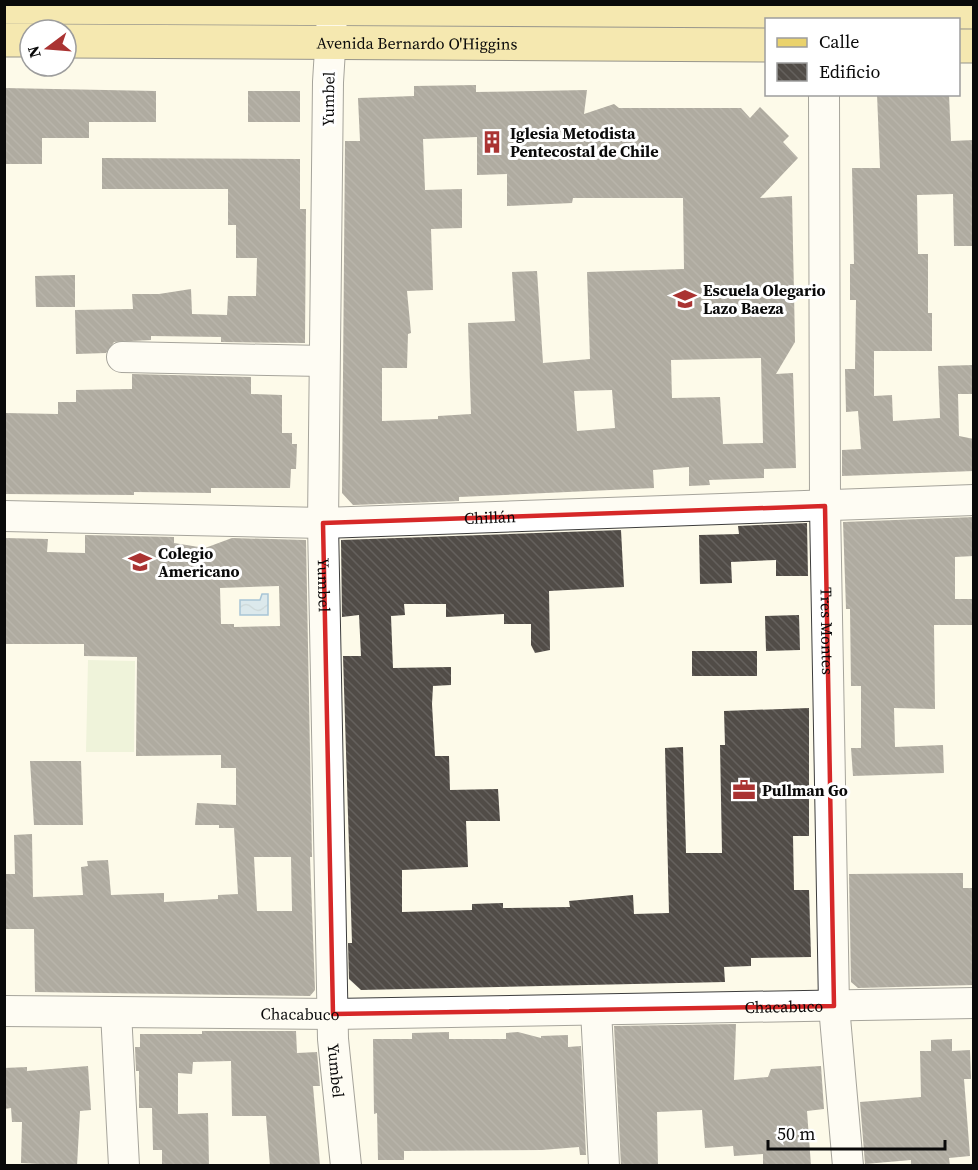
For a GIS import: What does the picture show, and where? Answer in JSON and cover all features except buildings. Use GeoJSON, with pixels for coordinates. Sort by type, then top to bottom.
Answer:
{"type":"FeatureCollection","features":[{"type":"Feature","properties":{"kind":"main road","name":"Avenida Bernardo O'Higgins"},"geometry":{"type":"LineString","coordinates":[[4,7],[974,12]]}},
{"type":"Feature","properties":{"kind":"main road","name":"Avenida Bernardo O'Higgins"},"geometry":{"type":"LineString","coordinates":[[78,41],[765,45]]}},
{"type":"Feature","properties":{"kind":"street","name":"Yumbel"},"geometry":{"type":"LineString","coordinates":[[332,7],[323,362],[322,523],[334,1058],[346,1166]]}},
{"type":"Feature","properties":{"kind":"street","name":"Tres Montes"},"geometry":{"type":"LineString","coordinates":[[824,96],[825,506],[834,1006],[848,1166]]}},
{"type":"Feature","properties":{"kind":"street"},"geometry":{"type":"LineString","coordinates":[[122,357],[323,362]]}},
{"type":"Feature","properties":{"kind":"street","name":"Chillán"},"geometry":{"type":"LineString","coordinates":[[4,516],[322,523],[974,500]]}},
{"type":"Feature","properties":{"kind":"street","name":"Chacabuco"},"geometry":{"type":"LineString","coordinates":[[4,1011],[333,1014],[974,1003]]}},
{"type":"Feature","properties":{"kind":"street"},"geometry":{"type":"LineString","coordinates":[[596,1010],[604,1166]]}},
{"type":"Feature","properties":{"kind":"street"},"geometry":{"type":"LineString","coordinates":[[116,1012],[124,1166]]}},
{"type":"Feature","properties":{"kind":"highlighted area"},"geometry":{"type":"Polygon","coordinates":[[[825,506],[834,1006],[333,1014],[323,523],[825,506]]]}},
{"type":"Feature","properties":{"kind":"green space"},"geometry":{"type":"Polygon","coordinates":[[[88,660],[135,661],[134,752],[86,752],[88,660]]]}},
{"type":"Feature","properties":{"kind":"water"},"geometry":{"type":"Polygon","coordinates":[[[262,594],[268,594],[268,615],[240,615],[240,600],[260,600],[262,594]]]}},
{"type":"Feature","properties":{"kind":"place","name":"Iglesia Metodista Pentecostal de Chile"},"geometry":{"type":"Point","coordinates":[492,142]}},
{"type":"Feature","properties":{"kind":"place","name":"Escuela Olegario Lazo Baeza"},"geometry":{"type":"Point","coordinates":[685,299]}},
{"type":"Feature","properties":{"kind":"place","name":"Colegio Americano"},"geometry":{"type":"Point","coordinates":[140,562]}},
{"type":"Feature","properties":{"kind":"place","name":"Pullman Go"},"geometry":{"type":"Point","coordinates":[744,790]}}]}
